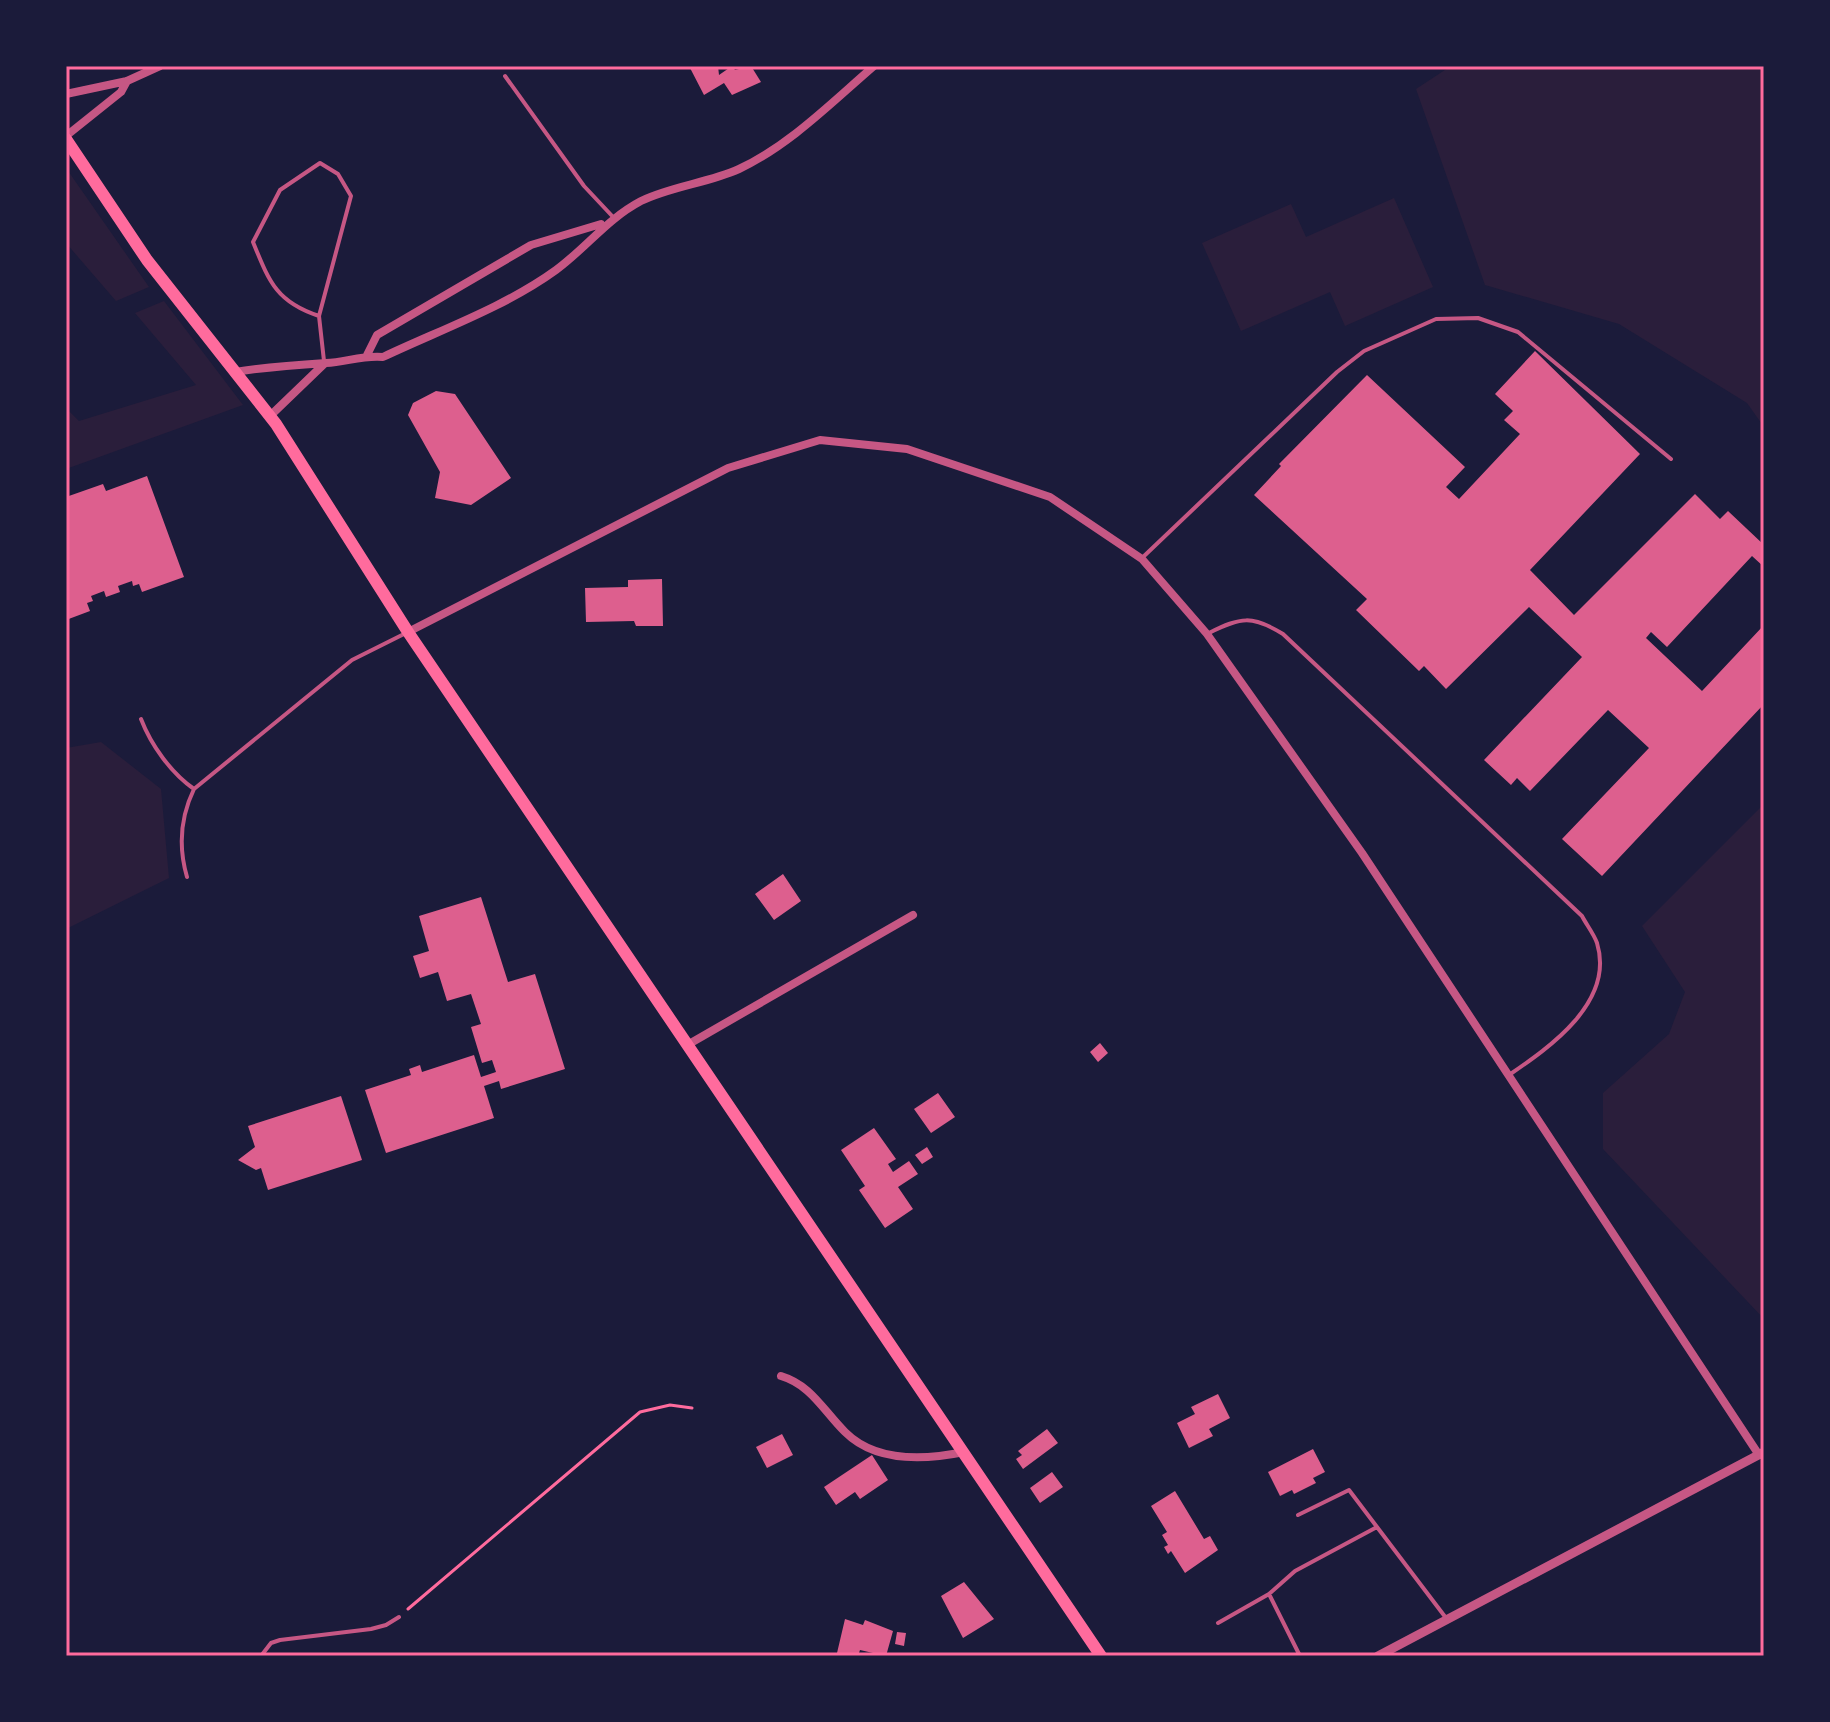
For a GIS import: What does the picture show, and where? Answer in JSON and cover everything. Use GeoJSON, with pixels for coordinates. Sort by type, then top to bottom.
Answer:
{"type":"FeatureCollection","features":[{"type":"Feature","properties":{"kind":"main road"},"geometry":{"type":"LineString","coordinates":[[66,138],[147,260],[270,416],[408,632],[1101,1656]]}},
{"type":"Feature","properties":{"kind":"street"},"geometry":{"type":"LineString","coordinates":[[66,94],[127,81],[160,66]]}},
{"type":"Feature","properties":{"kind":"street"},"geometry":{"type":"LineString","coordinates":[[367,355],[377,335],[531,245],[610,220],[656,195],[747,164],[804,127],[874,66]]}},
{"type":"Feature","properties":{"kind":"street"},"geometry":{"type":"LineString","coordinates":[[66,138],[113,99],[127,81]]}},
{"type":"Feature","properties":{"kind":"street"},"geometry":{"type":"LineString","coordinates":[[235,372],[293,363],[324,363],[367,355],[383,357],[517,293],[557,269],[610,220]]}},
{"type":"Feature","properties":{"kind":"street"},"geometry":{"type":"LineString","coordinates":[[270,416],[324,363]]}},
{"type":"Feature","properties":{"kind":"street"},"geometry":{"type":"LineString","coordinates":[[408,632],[728,468],[820,440],[907,449],[1050,497],[1142,559],[1207,634],[1362,853],[1761,1453],[1378,1656]]}},
{"type":"Feature","properties":{"kind":"street"},"geometry":{"type":"LineString","coordinates":[[689,1044],[913,915]]}},
{"type":"Feature","properties":{"kind":"street"},"geometry":{"type":"LineString","coordinates":[[781,1376],[801,1382],[847,1435],[880,1450],[909,1460],[964,1452]]}},
{"type":"Feature","properties":{"kind":"lane"},"geometry":{"type":"LineString","coordinates":[[505,76],[610,220]]}},
{"type":"Feature","properties":{"kind":"lane"},"geometry":{"type":"LineString","coordinates":[[319,316],[294,307],[268,279],[253,242],[280,190],[320,163],[338,174],[351,196],[319,316],[324,363]]}},
{"type":"Feature","properties":{"kind":"lane"},"geometry":{"type":"LineString","coordinates":[[1142,559],[1337,372],[1364,351],[1436,319],[1478,318],[1518,332],[1671,459]]}},
{"type":"Feature","properties":{"kind":"lane"},"geometry":{"type":"LineString","coordinates":[[1207,634],[1235,620],[1260,620],[1283,634],[1582,916],[1598,944],[1598,987],[1570,1026],[1545,1050],[1509,1075]]}},
{"type":"Feature","properties":{"kind":"lane"},"geometry":{"type":"LineString","coordinates":[[187,877],[180,839],[184,810],[194,789],[352,660],[408,632]]}},
{"type":"Feature","properties":{"kind":"lane"},"geometry":{"type":"LineString","coordinates":[[141,719],[148,738],[183,781],[194,789]]}},
{"type":"Feature","properties":{"kind":"lane"},"geometry":{"type":"LineString","coordinates":[[1298,1515],[1349,1490],[1447,1619]]}},
{"type":"Feature","properties":{"kind":"lane"},"geometry":{"type":"LineString","coordinates":[[1218,1623],[1269,1594],[1295,1571],[1377,1527]]}},
{"type":"Feature","properties":{"kind":"lane"},"geometry":{"type":"LineString","coordinates":[[1269,1594],[1300,1656]]}},
{"type":"Feature","properties":{"kind":"lane"},"geometry":{"type":"LineString","coordinates":[[261,1656],[271,1643],[280,1640],[371,1629],[399,1617]]}},
{"type":"Feature","properties":{"kind":"path"},"geometry":{"type":"LineString","coordinates":[[399,1617],[640,1412],[670,1405],[692,1408]]}},
{"type":"Feature","properties":{"kind":"shaded area"},"geometry":{"type":"Polygon","coordinates":[[[1451,66],[1764,66],[1764,427],[1747,403],[1619,324],[1485,285],[1416,89],[1451,66]]]}},
{"type":"Feature","properties":{"kind":"shaded area"},"geometry":{"type":"Polygon","coordinates":[[[66,168],[149,287],[116,301],[66,243],[66,168]]]}},
{"type":"Feature","properties":{"kind":"shaded area"},"geometry":{"type":"Polygon","coordinates":[[[1394,198],[1433,287],[1345,326],[1330,292],[1241,331],[1202,243],[1291,204],[1306,237],[1394,198]]]}},
{"type":"Feature","properties":{"kind":"shaded area"},"geometry":{"type":"Polygon","coordinates":[[[164,301],[243,405],[66,469],[66,408],[79,421],[196,385],[135,313],[164,301]]]}},
{"type":"Feature","properties":{"kind":"shaded area"},"geometry":{"type":"Polygon","coordinates":[[[101,742],[161,789],[169,878],[66,929],[66,748],[101,742]]]}},
{"type":"Feature","properties":{"kind":"shaded area"},"geometry":{"type":"Polygon","coordinates":[[[1764,804],[1764,1319],[1603,1149],[1603,1093],[1669,1034],[1685,992],[1642,926],[1764,804]]]}},
{"type":"Feature","properties":{"kind":"building"},"geometry":{"type":"Polygon","coordinates":[[[689,66],[718,66],[719,75],[732,66],[735,70],[751,66],[761,82],[732,95],[724,83],[704,95],[689,66]]]}},
{"type":"Feature","properties":{"kind":"building"},"geometry":{"type":"Polygon","coordinates":[[[1535,351],[1640,454],[1530,570],[1574,615],[1695,494],[1720,519],[1728,511],[1764,545],[1764,567],[1752,556],[1667,647],[1651,632],[1646,638],[1702,691],[1764,625],[1764,704],[1602,876],[1562,839],[1649,748],[1608,710],[1530,791],[1517,778],[1511,785],[1484,760],[1582,657],[1529,607],[1446,689],[1424,666],[1419,671],[1356,610],[1367,599],[1254,495],[1281,466],[1279,464],[1367,375],[1465,467],[1446,487],[1459,499],[1520,434],[1504,420],[1513,411],[1495,394],[1535,351]]]}},
{"type":"Feature","properties":{"kind":"building"},"geometry":{"type":"Polygon","coordinates":[[[436,391],[455,394],[511,478],[471,505],[435,498],[440,472],[408,415],[413,403],[436,391]]]}},
{"type":"Feature","properties":{"kind":"building"},"geometry":{"type":"Polygon","coordinates":[[[147,476],[184,577],[142,592],[139,584],[133,586],[132,581],[118,586],[120,592],[106,597],[104,591],[91,596],[93,601],[87,603],[90,611],[66,620],[66,497],[103,484],[106,491],[147,476]]]}},
{"type":"Feature","properties":{"kind":"building"},"geometry":{"type":"Polygon","coordinates":[[[662,579],[663,626],[636,626],[634,621],[586,622],[585,588],[628,587],[628,580],[662,579]]]}},
{"type":"Feature","properties":{"kind":"building"},"geometry":{"type":"Polygon","coordinates":[[[783,874],[801,901],[774,920],[755,894],[783,874]]]}},
{"type":"Feature","properties":{"kind":"building"},"geometry":{"type":"Polygon","coordinates":[[[481,897],[508,982],[535,974],[565,1069],[501,1089],[499,1081],[484,1086],[494,1118],[386,1153],[365,1090],[411,1075],[409,1069],[420,1065],[422,1072],[474,1055],[481,1077],[496,1072],[492,1060],[482,1063],[471,1027],[481,1024],[471,994],[447,1001],[438,972],[420,978],[413,956],[429,951],[419,916],[481,897]]]}},
{"type":"Feature","properties":{"kind":"building"},"geometry":{"type":"Polygon","coordinates":[[[1100,1043],[1108,1053],[1098,1062],[1090,1052],[1100,1043]]]}},
{"type":"Feature","properties":{"kind":"building"},"geometry":{"type":"Polygon","coordinates":[[[938,1093],[955,1117],[931,1133],[914,1109],[938,1093]]]}},
{"type":"Feature","properties":{"kind":"building"},"geometry":{"type":"Polygon","coordinates":[[[341,1096],[362,1160],[268,1190],[261,1168],[256,1170],[238,1160],[255,1147],[248,1126],[341,1096]]]}},
{"type":"Feature","properties":{"kind":"building"},"geometry":{"type":"Polygon","coordinates":[[[874,1128],[896,1159],[888,1164],[893,1172],[909,1161],[918,1174],[898,1187],[913,1209],[885,1228],[859,1190],[865,1186],[841,1150],[874,1128]]]}},
{"type":"Feature","properties":{"kind":"building"},"geometry":{"type":"Polygon","coordinates":[[[927,1147],[933,1157],[922,1164],[915,1155],[927,1147]]]}},
{"type":"Feature","properties":{"kind":"building"},"geometry":{"type":"Polygon","coordinates":[[[1218,1394],[1230,1418],[1209,1429],[1213,1436],[1189,1448],[1177,1423],[1195,1414],[1191,1407],[1218,1394]]]}},
{"type":"Feature","properties":{"kind":"building"},"geometry":{"type":"Polygon","coordinates":[[[1047,1429],[1058,1443],[1023,1469],[1016,1459],[1022,1455],[1018,1451],[1047,1429]]]}},
{"type":"Feature","properties":{"kind":"building"},"geometry":{"type":"Polygon","coordinates":[[[782,1434],[793,1455],[767,1468],[756,1447],[782,1434]]]}},
{"type":"Feature","properties":{"kind":"building"},"geometry":{"type":"Polygon","coordinates":[[[1313,1449],[1325,1472],[1313,1478],[1316,1483],[1294,1494],[1292,1490],[1280,1496],[1268,1472],[1313,1449]]]}},
{"type":"Feature","properties":{"kind":"building"},"geometry":{"type":"Polygon","coordinates":[[[872,1455],[888,1480],[860,1499],[855,1492],[836,1505],[824,1487],[872,1455]]]}},
{"type":"Feature","properties":{"kind":"building"},"geometry":{"type":"Polygon","coordinates":[[[1052,1472],[1063,1487],[1040,1503],[1030,1488],[1052,1472]]]}},
{"type":"Feature","properties":{"kind":"building"},"geometry":{"type":"Polygon","coordinates":[[[1175,1491],[1204,1539],[1210,1536],[1218,1550],[1185,1573],[1171,1551],[1168,1554],[1164,1547],[1168,1545],[1162,1535],[1167,1532],[1151,1506],[1175,1491]]]}},
{"type":"Feature","properties":{"kind":"building"},"geometry":{"type":"Polygon","coordinates":[[[964,1582],[994,1619],[963,1638],[941,1596],[964,1582]]]}},
{"type":"Feature","properties":{"kind":"building"},"geometry":{"type":"Polygon","coordinates":[[[845,1619],[863,1625],[865,1620],[893,1631],[886,1656],[860,1650],[858,1656],[837,1653],[845,1619]]]}},
{"type":"Feature","properties":{"kind":"building"},"geometry":{"type":"Polygon","coordinates":[[[897,1632],[906,1633],[904,1646],[895,1644],[897,1632]]]}}]}
